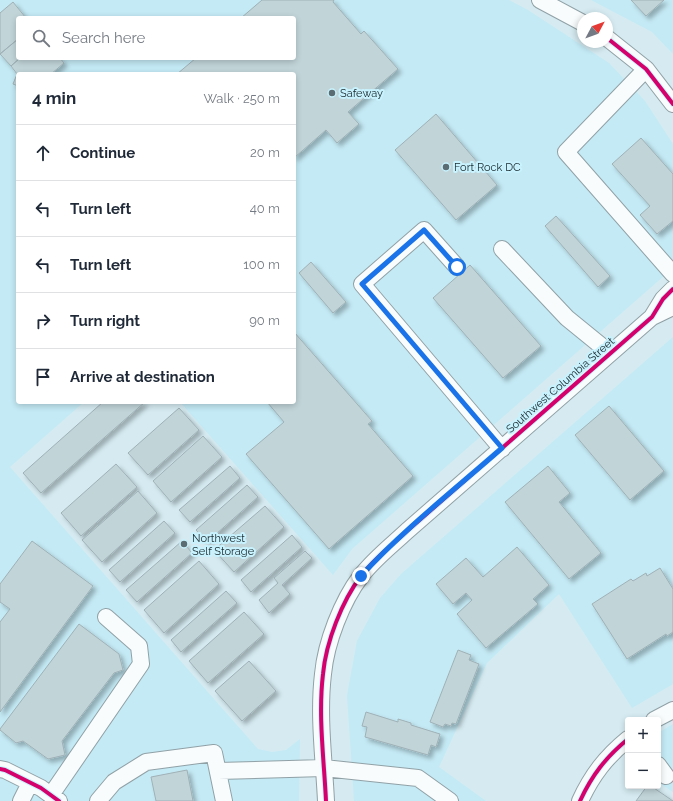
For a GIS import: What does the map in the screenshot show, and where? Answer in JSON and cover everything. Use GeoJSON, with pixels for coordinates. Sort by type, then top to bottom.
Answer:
{"type":"FeatureCollection","features":[{"type":"Feature","properties":{"kind":"street"},"geometry":{"type":"LineString","coordinates":[[540,0],[577,20]]}},
{"type":"Feature","properties":{"kind":"street"},"geometry":{"type":"LineString","coordinates":[[613,43],[646,69],[673,104]]}},
{"type":"Feature","properties":{"kind":"street"},"geometry":{"type":"LineString","coordinates":[[646,69],[566,152],[673,274]]}},
{"type":"Feature","properties":{"kind":"street"},"geometry":{"type":"LineString","coordinates":[[457,267],[424,230],[362,284],[502,448]]}},
{"type":"Feature","properties":{"kind":"street"},"geometry":{"type":"LineString","coordinates":[[502,248],[567,318],[610,354]]}},
{"type":"Feature","properties":{"kind":"street","name":"Southwest Columbia Street"},"geometry":{"type":"LineString","coordinates":[[652,317],[663,299],[673,289]]}},
{"type":"Feature","properties":{"kind":"street","name":"Southwest Columbia Street"},"geometry":{"type":"LineString","coordinates":[[326,801],[322,704],[323,673],[326,652],[339,616],[349,595],[361,576],[376,559],[652,317],[673,307]]}},
{"type":"Feature","properties":{"kind":"street"},"geometry":{"type":"LineString","coordinates":[[0,769],[30,782],[55,798],[141,664],[139,646],[106,617]]}},
{"type":"Feature","properties":{"kind":"street"},"geometry":{"type":"LineString","coordinates":[[660,717],[673,710]]}},
{"type":"Feature","properties":{"kind":"street"},"geometry":{"type":"LineString","coordinates":[[580,801],[586,788],[600,766],[625,742]]}},
{"type":"Feature","properties":{"kind":"street"},"geometry":{"type":"LineString","coordinates":[[98,801],[114,782],[146,762],[214,753],[224,801]]}},
{"type":"Feature","properties":{"kind":"street"},"geometry":{"type":"LineString","coordinates":[[218,771],[324,768],[418,778],[450,801]]}},
{"type":"Feature","properties":{"kind":"street"},"geometry":{"type":"LineString","coordinates":[[21,801],[30,782]]}},
{"type":"Feature","properties":{"kind":"shaded area"},"geometry":{"type":"Polygon","coordinates":[[[0,0],[509,0],[528,10],[577,42],[577,48],[586,48],[609,63],[645,101],[673,144],[673,268],[352,549],[333,575],[182,404],[296,404],[296,72],[16,72],[16,404],[82,404],[10,467],[258,749],[272,752],[286,750],[300,739],[299,801],[0,801],[0,0]]]}},
{"type":"Feature","properties":{"kind":"shaded area"},"geometry":{"type":"Polygon","coordinates":[[[591,0],[673,0],[673,54],[652,32],[591,0]]]}},
{"type":"Feature","properties":{"kind":"shaded area"},"geometry":{"type":"Polygon","coordinates":[[[673,337],[673,684],[632,708],[559,594],[487,663],[439,767],[486,801],[354,801],[347,695],[357,641],[380,598],[401,574],[673,337]]]}},
{"type":"Feature","properties":{"kind":"shaded area"},"geometry":{"type":"Polygon","coordinates":[[[673,724],[673,792],[661,784],[661,731],[673,724]]]}},
{"type":"Feature","properties":{"kind":"building","name":"Safeway"},"geometry":{"type":"Polygon","coordinates":[[[262,0],[334,0],[333,2],[361,34],[364,31],[398,69],[348,112],[359,124],[337,143],[326,130],[296,156],[296,72],[179,72],[194,60],[296,60],[296,16],[243,16],[262,0]]]}},
{"type":"Feature","properties":{"kind":"building"},"geometry":{"type":"Polygon","coordinates":[[[631,0],[664,0],[646,16],[631,0]]]}},
{"type":"Feature","properties":{"kind":"building"},"geometry":{"type":"Polygon","coordinates":[[[13,2],[24,16],[16,16],[16,41],[0,54],[0,13],[13,2]]]}},
{"type":"Feature","properties":{"kind":"building"},"geometry":{"type":"Polygon","coordinates":[[[16,41],[16,60],[18,60],[11,66],[0,54],[16,41]]]}},
{"type":"Feature","properties":{"kind":"building"},"geometry":{"type":"Polygon","coordinates":[[[18,60],[62,60],[64,63],[53,72],[16,73],[11,66],[18,60]]]}},
{"type":"Feature","properties":{"kind":"building"},"geometry":{"type":"Polygon","coordinates":[[[16,76],[16,85],[13,84],[16,76]]]}},
{"type":"Feature","properties":{"kind":"building","name":"Fort Rock DC"},"geometry":{"type":"Polygon","coordinates":[[[436,114],[497,185],[456,220],[395,150],[436,114]]]}},
{"type":"Feature","properties":{"kind":"building"},"geometry":{"type":"Polygon","coordinates":[[[641,138],[673,174],[673,221],[657,234],[640,215],[650,206],[612,164],[641,138]]]}},
{"type":"Feature","properties":{"kind":"building"},"geometry":{"type":"Polygon","coordinates":[[[556,216],[610,276],[598,287],[545,226],[556,216]]]}},
{"type":"Feature","properties":{"kind":"building"},"geometry":{"type":"Polygon","coordinates":[[[311,262],[346,302],[333,313],[299,273],[311,262]]]}},
{"type":"Feature","properties":{"kind":"building"},"geometry":{"type":"Polygon","coordinates":[[[470,265],[541,346],[503,378],[433,298],[470,265]]]}},
{"type":"Feature","properties":{"kind":"building"},"geometry":{"type":"Polygon","coordinates":[[[296,334],[372,421],[368,424],[413,476],[329,549],[246,454],[284,422],[269,404],[296,404],[296,334]]]}},
{"type":"Feature","properties":{"kind":"building"},"geometry":{"type":"Polygon","coordinates":[[[101,404],[143,404],[41,493],[23,473],[101,404]]]}},
{"type":"Feature","properties":{"kind":"building"},"geometry":{"type":"Polygon","coordinates":[[[609,406],[664,471],[630,500],[575,435],[609,406]]]}},
{"type":"Feature","properties":{"kind":"building"},"geometry":{"type":"Polygon","coordinates":[[[179,408],[199,430],[148,475],[128,453],[179,408]]]}},
{"type":"Feature","properties":{"kind":"building"},"geometry":{"type":"Polygon","coordinates":[[[203,436],[222,457],[171,502],[153,481],[203,436]]]}},
{"type":"Feature","properties":{"kind":"building"},"geometry":{"type":"Polygon","coordinates":[[[116,464],[137,487],[81,536],[61,513],[116,464]]]}},
{"type":"Feature","properties":{"kind":"building"},"geometry":{"type":"Polygon","coordinates":[[[230,466],[240,478],[190,522],[179,510],[230,466]]]}},
{"type":"Feature","properties":{"kind":"building"},"geometry":{"type":"Polygon","coordinates":[[[548,466],[570,493],[559,502],[601,553],[569,579],[505,502],[548,466]]]}},
{"type":"Feature","properties":{"kind":"building"},"geometry":{"type":"Polygon","coordinates":[[[247,485],[258,497],[207,542],[196,530],[247,485]]]}},
{"type":"Feature","properties":{"kind":"building"},"geometry":{"type":"Polygon","coordinates":[[[138,491],[157,513],[102,562],[82,540],[138,491]]]}},
{"type":"Feature","properties":{"kind":"building"},"geometry":{"type":"Polygon","coordinates":[[[265,506],[284,527],[234,572],[214,550],[265,506]]]}},
{"type":"Feature","properties":{"kind":"building"},"geometry":{"type":"Polygon","coordinates":[[[164,521],[175,533],[120,582],[109,570],[164,521]]]}},
{"type":"Feature","properties":{"kind":"building"},"geometry":{"type":"Polygon","coordinates":[[[292,535],[302,547],[251,592],[241,580],[292,535]]]}},
{"type":"Feature","properties":{"kind":"building"},"geometry":{"type":"Polygon","coordinates":[[[32,541],[93,586],[0,712],[0,622],[10,609],[0,602],[0,584],[32,541]]]}},
{"type":"Feature","properties":{"kind":"building"},"geometry":{"type":"Polygon","coordinates":[[[182,541],[192,553],[137,602],[126,590],[182,541]]]}},
{"type":"Feature","properties":{"kind":"building"},"geometry":{"type":"Polygon","coordinates":[[[517,547],[549,585],[533,599],[538,604],[486,648],[457,614],[472,600],[466,593],[453,604],[436,584],[466,558],[483,577],[517,547]]]}},
{"type":"Feature","properties":{"kind":"building"},"geometry":{"type":"Polygon","coordinates":[[[305,551],[312,558],[282,585],[290,594],[269,613],[259,600],[278,583],[274,578],[305,551]]]}},
{"type":"Feature","properties":{"kind":"building"},"geometry":{"type":"Polygon","coordinates":[[[199,561],[219,584],[164,633],[144,610],[199,561]]]}},
{"type":"Feature","properties":{"kind":"building"},"geometry":{"type":"Polygon","coordinates":[[[660,568],[673,589],[673,632],[667,636],[666,634],[627,659],[592,604],[631,579],[633,581],[646,573],[647,576],[660,568]]]}},
{"type":"Feature","properties":{"kind":"building"},"geometry":{"type":"Polygon","coordinates":[[[226,591],[237,603],[181,652],[171,640],[226,591]]]}},
{"type":"Feature","properties":{"kind":"building"},"geometry":{"type":"Polygon","coordinates":[[[244,612],[264,634],[208,683],[189,661],[244,612]]]}},
{"type":"Feature","properties":{"kind":"building"},"geometry":{"type":"Polygon","coordinates":[[[79,624],[119,654],[123,670],[114,673],[62,741],[65,755],[48,759],[23,741],[16,743],[0,729],[79,624]]]}},
{"type":"Feature","properties":{"kind":"building"},"geometry":{"type":"Polygon","coordinates":[[[458,650],[471,655],[469,660],[479,664],[456,724],[452,723],[451,726],[445,724],[443,727],[430,722],[458,650]]]}},
{"type":"Feature","properties":{"kind":"building"},"geometry":{"type":"Polygon","coordinates":[[[249,661],[276,691],[242,721],[215,691],[249,661]]]}},
{"type":"Feature","properties":{"kind":"building"},"geometry":{"type":"Polygon","coordinates":[[[366,712],[398,722],[398,719],[411,723],[411,725],[440,734],[436,747],[431,745],[428,755],[365,737],[367,727],[362,726],[366,712]]]}},
{"type":"Feature","properties":{"kind":"building"},"geometry":{"type":"Polygon","coordinates":[[[187,770],[193,801],[156,801],[151,777],[187,770]]]}},
{"type":"Feature","properties":{"kind":"building"},"geometry":{"type":"Polygon","coordinates":[[[645,789],[655,789],[673,801],[636,801],[645,789]]]}},
{"type":"Feature","properties":{"kind":"cycle path"},"geometry":{"type":"LineString","coordinates":[[613,43],[646,69],[673,104]]}},
{"type":"Feature","properties":{"kind":"cycle path"},"geometry":{"type":"LineString","coordinates":[[326,801],[321,722],[323,674],[331,636],[341,610],[354,586],[366,570],[389,547],[652,317],[663,299],[673,289]]}},
{"type":"Feature","properties":{"kind":"cycle path"},"geometry":{"type":"LineString","coordinates":[[580,801],[589,783],[600,767],[625,742]]}},
{"type":"Feature","properties":{"kind":"cycle path"},"geometry":{"type":"LineString","coordinates":[[0,769],[41,788],[59,801]]}},
{"type":"Feature","properties":{"kind":"place","name":"Safeway"},"geometry":{"type":"Point","coordinates":[332,93]}},
{"type":"Feature","properties":{"kind":"place","name":"Fort Rock DC"},"geometry":{"type":"Point","coordinates":[446,167]}},
{"type":"Feature","properties":{"kind":"place","name":"Northwest Self Storage"},"geometry":{"type":"Point","coordinates":[184,544]}},
{"type":"Feature","properties":{"kind":"route"},"geometry":{"type":"LineString","coordinates":[[361,576],[376,559],[502,448],[362,284],[424,230],[457,267]]}}]}
